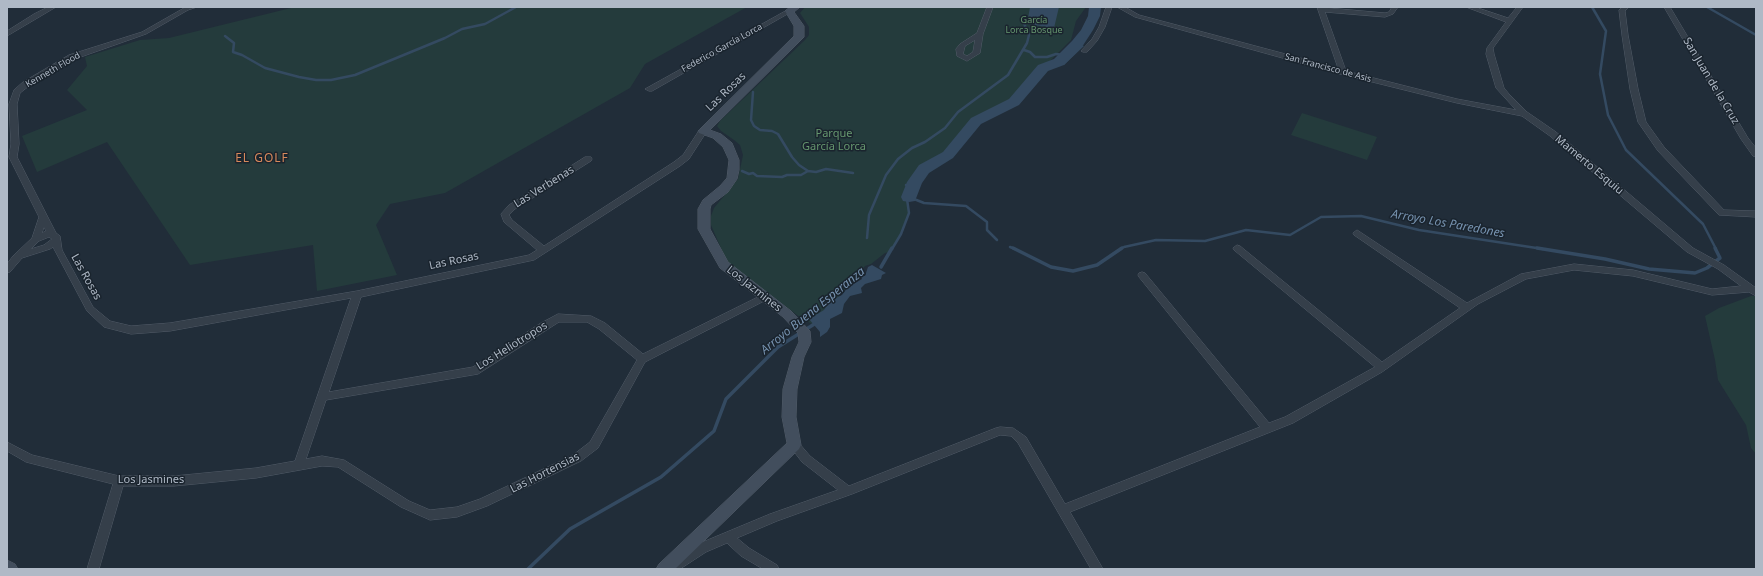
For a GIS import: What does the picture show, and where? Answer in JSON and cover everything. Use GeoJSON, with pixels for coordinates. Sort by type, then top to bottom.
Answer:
{"type":"FeatureCollection","features":[{"type":"Feature","properties":{"kind":"street"},"geometry":{"type":"LineString","coordinates":[[8,32],[53,7]]}},
{"type":"Feature","properties":{"kind":"street"},"geometry":{"type":"LineString","coordinates":[[980,34],[962,46],[958,55],[967,59],[976,53],[980,34],[990,7]]}},
{"type":"Feature","properties":{"kind":"street"},"geometry":{"type":"LineString","coordinates":[[1085,51],[1095,40],[1106,18],[1109,7]]}},
{"type":"Feature","properties":{"kind":"street"},"geometry":{"type":"LineString","coordinates":[[1343,72],[1321,9],[1385,15],[1391,13],[1395,7]]}},
{"type":"Feature","properties":{"kind":"street"},"geometry":{"type":"LineString","coordinates":[[1468,7],[1510,21]]}},
{"type":"Feature","properties":{"kind":"street","name":"Mamerto Esquiu"},"geometry":{"type":"LineString","coordinates":[[1520,7],[1490,48],[1490,54],[1500,88],[1524,114],[1553,134],[1690,250],[1721,267],[1753,291]]}},
{"type":"Feature","properties":{"kind":"street"},"geometry":{"type":"LineString","coordinates":[[1626,7],[1622,10],[1634,89],[1642,122],[1661,150],[1722,213],[1756,214]]}},
{"type":"Feature","properties":{"kind":"street","name":"San Juan de la Cruz"},"geometry":{"type":"LineString","coordinates":[[1667,7],[1756,154]]}},
{"type":"Feature","properties":{"kind":"street","name":"Kenneth Flood"},"geometry":{"type":"LineString","coordinates":[[10,157],[15,144],[13,104],[18,92],[26,84],[72,57],[144,33],[188,8]]}},
{"type":"Feature","properties":{"kind":"street","name":"Las Rosas"},"geometry":{"type":"LineString","coordinates":[[10,157],[54,237],[58,250],[90,309],[107,324],[131,330],[170,327],[356,294],[531,258],[677,164],[686,157],[703,130],[799,37],[799,26],[792,9]]}},
{"type":"Feature","properties":{"kind":"street","name":"Federico García Lorca"},"geometry":{"type":"LineString","coordinates":[[649,89],[792,9]]}},
{"type":"Feature","properties":{"kind":"street","name":"San Francisco de Asis"},"geometry":{"type":"LineString","coordinates":[[1106,18],[1117,11],[1134,14],[1457,102],[1524,114]]}},
{"type":"Feature","properties":{"kind":"street","name":"Los Jazmines"},"geometry":{"type":"LineString","coordinates":[[703,130],[717,136],[728,145],[734,160],[732,179],[724,189],[707,203],[704,209],[704,229],[724,265],[787,314],[804,331],[805,342],[798,357],[790,389],[789,417],[794,445]]}},
{"type":"Feature","properties":{"kind":"street","name":"Las Verbenas"},"geometry":{"type":"LineString","coordinates":[[543,250],[508,222],[505,214],[512,207],[588,160]]}},
{"type":"Feature","properties":{"kind":"street"},"geometry":{"type":"LineString","coordinates":[[43,218],[33,247],[58,250]]}},
{"type":"Feature","properties":{"kind":"street"},"geometry":{"type":"LineString","coordinates":[[7,270],[11,260],[34,241],[44,234],[54,237],[51,244],[11,260]]}},
{"type":"Feature","properties":{"kind":"street"},"geometry":{"type":"LineString","coordinates":[[1357,234],[1467,308]]}},
{"type":"Feature","properties":{"kind":"street"},"geometry":{"type":"LineString","coordinates":[[1237,248],[1382,367]]}},
{"type":"Feature","properties":{"kind":"street"},"geometry":{"type":"LineString","coordinates":[[1063,510],[1289,420],[1382,367],[1467,308],[1524,276],[1574,267],[1633,273],[1712,292],[1753,291]]}},
{"type":"Feature","properties":{"kind":"street"},"geometry":{"type":"LineString","coordinates":[[1142,275],[1268,429]]}},
{"type":"Feature","properties":{"kind":"street"},"geometry":{"type":"LineString","coordinates":[[299,464],[356,294]]}},
{"type":"Feature","properties":{"kind":"street"},"geometry":{"type":"LineString","coordinates":[[642,359],[765,297]]}},
{"type":"Feature","properties":{"kind":"street","name":"Los Heliotropos"},"geometry":{"type":"LineString","coordinates":[[322,397],[475,371],[558,318],[588,318],[624,342],[642,359]]}},
{"type":"Feature","properties":{"kind":"street","name":"Las Hortensias"},"geometry":{"type":"LineString","coordinates":[[299,464],[322,460],[340,463],[405,504],[430,515],[457,512],[483,503],[577,458],[594,445],[642,359]]}},
{"type":"Feature","properties":{"kind":"street"},"geometry":{"type":"LineString","coordinates":[[670,569],[702,548],[774,517],[848,492],[1000,431],[1012,432],[1022,440],[1097,569]]}},
{"type":"Feature","properties":{"kind":"street"},"geometry":{"type":"LineString","coordinates":[[664,569],[794,445],[806,459],[848,492]]}},
{"type":"Feature","properties":{"kind":"street","name":"Los Jasmines"},"geometry":{"type":"LineString","coordinates":[[7,446],[30,459],[119,481],[174,481],[256,473],[299,464]]}},
{"type":"Feature","properties":{"kind":"street"},"geometry":{"type":"LineString","coordinates":[[93,569],[119,481]]}},
{"type":"Feature","properties":{"kind":"street"},"geometry":{"type":"LineString","coordinates":[[728,537],[745,552],[773,569]]}},
{"type":"Feature","properties":{"kind":"green space"},"geometry":{"type":"Polygon","coordinates":[[[295,7],[747,7],[645,64],[630,88],[445,193],[390,204],[376,225],[397,275],[317,291],[313,245],[190,265],[107,142],[37,172],[22,136],[87,110],[67,90],[87,66],[85,57],[140,40],[169,38],[295,7]]]}},
{"type":"Feature","properties":{"kind":"green space","name":"Parque García Lorca"},"geometry":{"type":"Polygon","coordinates":[[[805,7],[1086,7],[1076,21],[1071,40],[1043,68],[1014,102],[976,121],[948,155],[924,169],[915,182],[907,199],[909,213],[901,234],[890,252],[885,253],[871,264],[865,266],[814,325],[801,318],[727,262],[711,225],[711,216],[714,208],[738,179],[743,155],[740,145],[721,131],[717,126],[720,121],[809,35],[809,27],[800,13],[805,7]]]}},
{"type":"Feature","properties":{"kind":"green space"},"geometry":{"type":"Polygon","coordinates":[[[1302,113],[1377,137],[1367,160],[1291,135],[1302,113]]]}},
{"type":"Feature","properties":{"kind":"green space"},"geometry":{"type":"Polygon","coordinates":[[[1751,296],[1756,296],[1756,454],[1751,448],[1746,425],[1718,380],[1705,316],[1719,308],[1751,296]]]}},
{"type":"Feature","properties":{"kind":"water"},"geometry":{"type":"Polygon","coordinates":[[[1030,7],[1059,7],[1054,28],[1027,24],[1030,7]]]}},
{"type":"Feature","properties":{"kind":"water"},"geometry":{"type":"Polygon","coordinates":[[[1073,42],[1084,46],[1064,65],[1056,60],[1073,42]]]}},
{"type":"Feature","properties":{"kind":"water"},"geometry":{"type":"Polygon","coordinates":[[[872,265],[886,273],[882,275],[881,279],[865,284],[861,288],[862,293],[850,296],[844,304],[842,313],[830,319],[830,327],[827,332],[820,337],[820,332],[809,319],[824,310],[830,301],[842,295],[848,287],[862,279],[861,276],[865,276],[868,267],[872,265]]]}},
{"type":"Feature","properties":{"kind":"waterway"},"geometry":{"type":"LineString","coordinates":[[225,36],[234,43],[233,52],[242,55],[265,68],[299,77],[316,80],[331,80],[355,75],[445,38],[462,29],[485,24],[516,7]]}},
{"type":"Feature","properties":{"kind":"waterway"},"geometry":{"type":"LineString","coordinates":[[909,197],[915,182],[924,169],[948,155],[976,121],[1014,102],[1043,68],[1059,62],[1077,44],[1087,30],[1094,16],[1095,7]]}},
{"type":"Feature","properties":{"kind":"waterway","name":"Arroyo Los Paredones"},"geometry":{"type":"LineString","coordinates":[[1592,7],[1606,31],[1600,74],[1608,115],[1626,150],[1703,224],[1716,249]]}},
{"type":"Feature","properties":{"kind":"waterway","name":"Arroyo Los Paredones"},"geometry":{"type":"LineString","coordinates":[[1707,7],[1756,35]]}},
{"type":"Feature","properties":{"kind":"waterway"},"geometry":{"type":"LineString","coordinates":[[867,238],[869,215],[886,175],[898,159],[912,148],[925,142],[945,128],[958,112],[1008,75],[1027,43],[1029,35],[1023,21],[1032,19]]}},
{"type":"Feature","properties":{"kind":"waterway"},"geometry":{"type":"LineString","coordinates":[[1024,50],[1030,52],[1035,57],[1047,57],[1056,54],[1064,55]]}},
{"type":"Feature","properties":{"kind":"waterway"},"geometry":{"type":"LineString","coordinates":[[753,92],[751,120],[754,126],[760,130],[772,131],[778,134],[792,157],[799,165],[808,171]]}},
{"type":"Feature","properties":{"kind":"waterway"},"geometry":{"type":"LineString","coordinates":[[808,171],[816,172],[826,169],[853,173]]}},
{"type":"Feature","properties":{"kind":"waterway"},"geometry":{"type":"LineString","coordinates":[[742,171],[749,174],[753,173],[757,176],[782,177],[787,175],[801,175],[808,171]]}},
{"type":"Feature","properties":{"kind":"waterway"},"geometry":{"type":"LineString","coordinates":[[906,185],[910,186],[915,182]]}},
{"type":"Feature","properties":{"kind":"waterway","name":"Arroyo Los Paredones"},"geometry":{"type":"LineString","coordinates":[[892,249],[901,234],[909,213],[907,199],[909,197],[924,203],[966,206],[987,222],[987,230],[997,240]]}},
{"type":"Feature","properties":{"kind":"waterway","name":"Arroyo Los Paredones"},"geometry":{"type":"LineString","coordinates":[[1122,248],[1156,240],[1205,241],[1246,230],[1290,235],[1321,217],[1361,216],[1419,230],[1543,249]]}},
{"type":"Feature","properties":{"kind":"waterway","name":"Arroyo Los Paredones"},"geometry":{"type":"LineString","coordinates":[[1010,247],[1015,249]]}},
{"type":"Feature","properties":{"kind":"waterway","name":"Arroyo Buena Esperanza"},"geometry":{"type":"LineString","coordinates":[[881,267],[892,248]]}},
{"type":"Feature","properties":{"kind":"waterway","name":"Arroyo Los Paredones"},"geometry":{"type":"LineString","coordinates":[[1015,249],[1051,267],[1073,271],[1097,265],[1122,248]]}},
{"type":"Feature","properties":{"kind":"waterway","name":"Arroyo Los Paredones"},"geometry":{"type":"LineString","coordinates":[[1537,248],[1605,259],[1649,269],[1695,273],[1707,268],[1720,258],[1715,248]]}},
{"type":"Feature","properties":{"kind":"waterway","name":"Arroyo Buena Esperanza"},"geometry":{"type":"LineString","coordinates":[[528,569],[570,529],[661,477],[714,431],[726,399],[778,347],[816,323]]}},
{"type":"Feature","properties":{"kind":"district","name":"EL GOLF"},"geometry":{"type":"Point","coordinates":[262,159]}},
{"type":"Feature","properties":{"kind":"park label","name":"García Lorca Bosque"},"geometry":{"type":"Point","coordinates":[1034,26]}}]}
